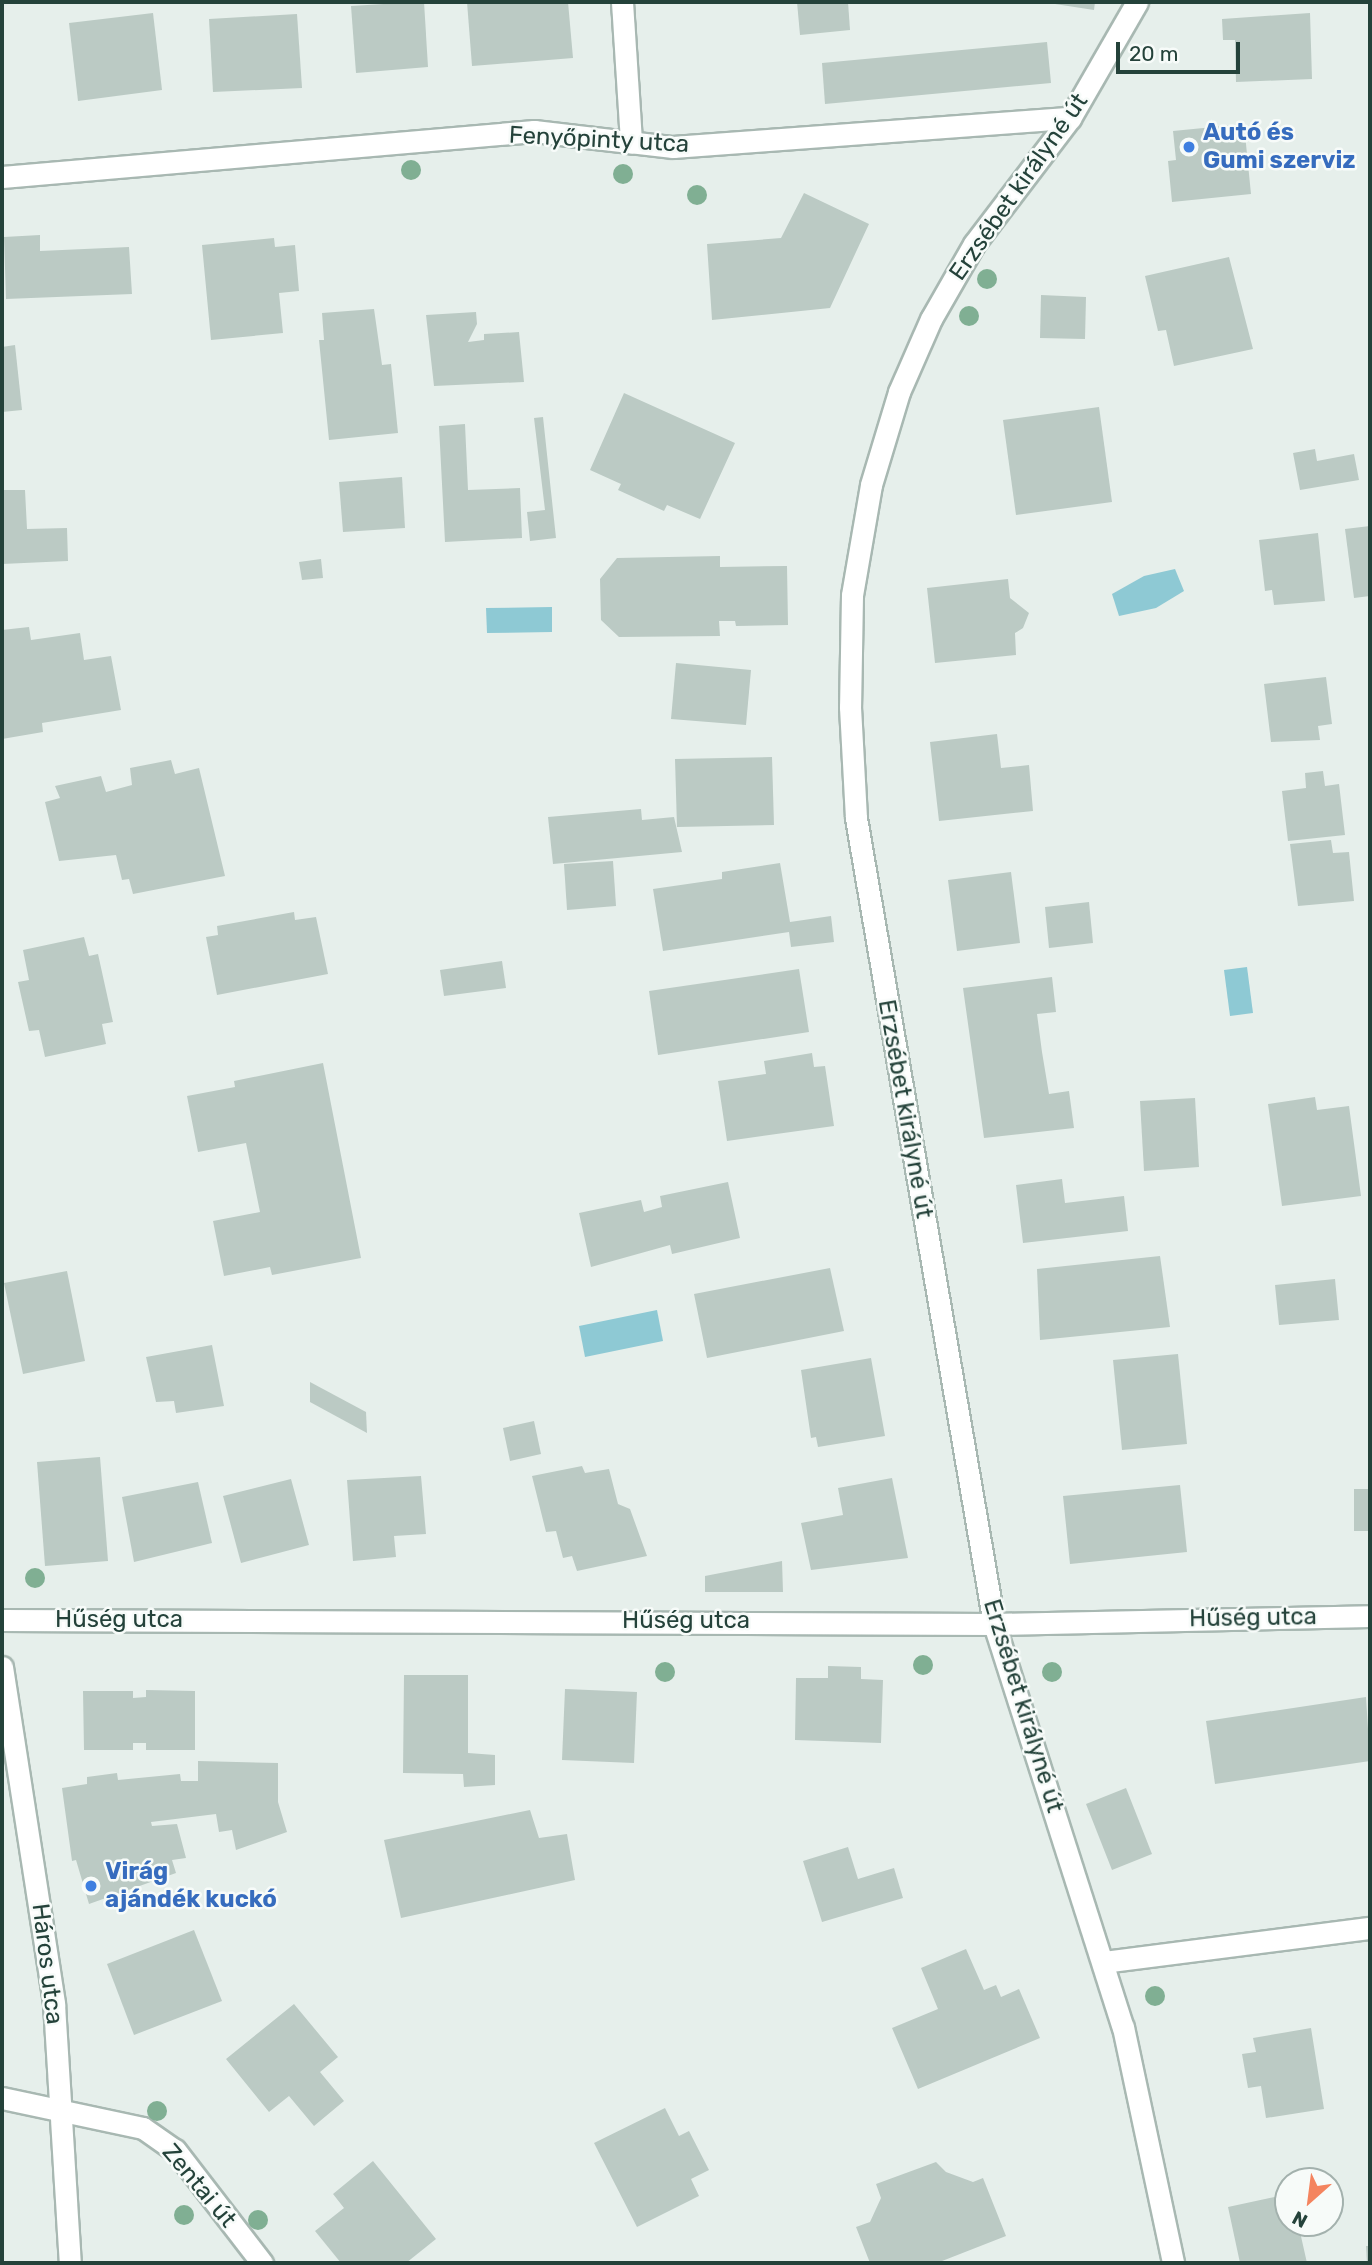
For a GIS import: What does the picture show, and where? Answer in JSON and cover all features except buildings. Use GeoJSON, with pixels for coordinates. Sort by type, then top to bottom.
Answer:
{"type":"FeatureCollection","features":[{"type":"Feature","properties":{"kind":"street"},"geometry":{"type":"LineString","coordinates":[[622,2],[631,143]]}},
{"type":"Feature","properties":{"kind":"street","name":"Erzsébet királyné út"},"geometry":{"type":"LineString","coordinates":[[1137,2],[1070,118],[974,244],[930,318],[898,392],[871,485],[852,595],[850,707],[856,818],[994,1623],[1123,2027],[1173,2263]]}},
{"type":"Feature","properties":{"kind":"street","name":"Fenyőpinty utca"},"geometry":{"type":"LineString","coordinates":[[2,177],[534,131],[673,147],[1070,118]]}},
{"type":"Feature","properties":{"kind":"street","name":"Hűség utca"},"geometry":{"type":"LineString","coordinates":[[2,1620],[994,1623],[1370,1616]]}},
{"type":"Feature","properties":{"kind":"street","name":"Háros utca"},"geometry":{"type":"LineString","coordinates":[[2,1667],[54,2004],[70,2263]]}},
{"type":"Feature","properties":{"kind":"street"},"geometry":{"type":"LineString","coordinates":[[1103,1962],[1370,1928]]}},
{"type":"Feature","properties":{"kind":"street","name":"Zentai út"},"geometry":{"type":"LineString","coordinates":[[2,2098],[62,2114],[143,2128],[175,2150],[262,2263]]}},
{"type":"Feature","properties":{"kind":"water"},"geometry":{"type":"Polygon","coordinates":[[[1175,569],[1184,591],[1156,608],[1119,616],[1112,594],[1144,576],[1175,569]]]}},
{"type":"Feature","properties":{"kind":"water"},"geometry":{"type":"Polygon","coordinates":[[[552,607],[552,632],[487,633],[486,608],[552,607]]]}},
{"type":"Feature","properties":{"kind":"water"},"geometry":{"type":"Polygon","coordinates":[[[1247,967],[1253,1013],[1230,1016],[1224,970],[1247,967]]]}},
{"type":"Feature","properties":{"kind":"water"},"geometry":{"type":"Polygon","coordinates":[[[657,1310],[663,1341],[585,1357],[579,1326],[657,1310]]]}},
{"type":"Feature","properties":{"kind":"place","name":"Autó és Gumi szerviz"},"geometry":{"type":"Point","coordinates":[1189,147]}},
{"type":"Feature","properties":{"kind":"place","name":"Virág ajándék kuckó"},"geometry":{"type":"Point","coordinates":[91,1886]}}]}
